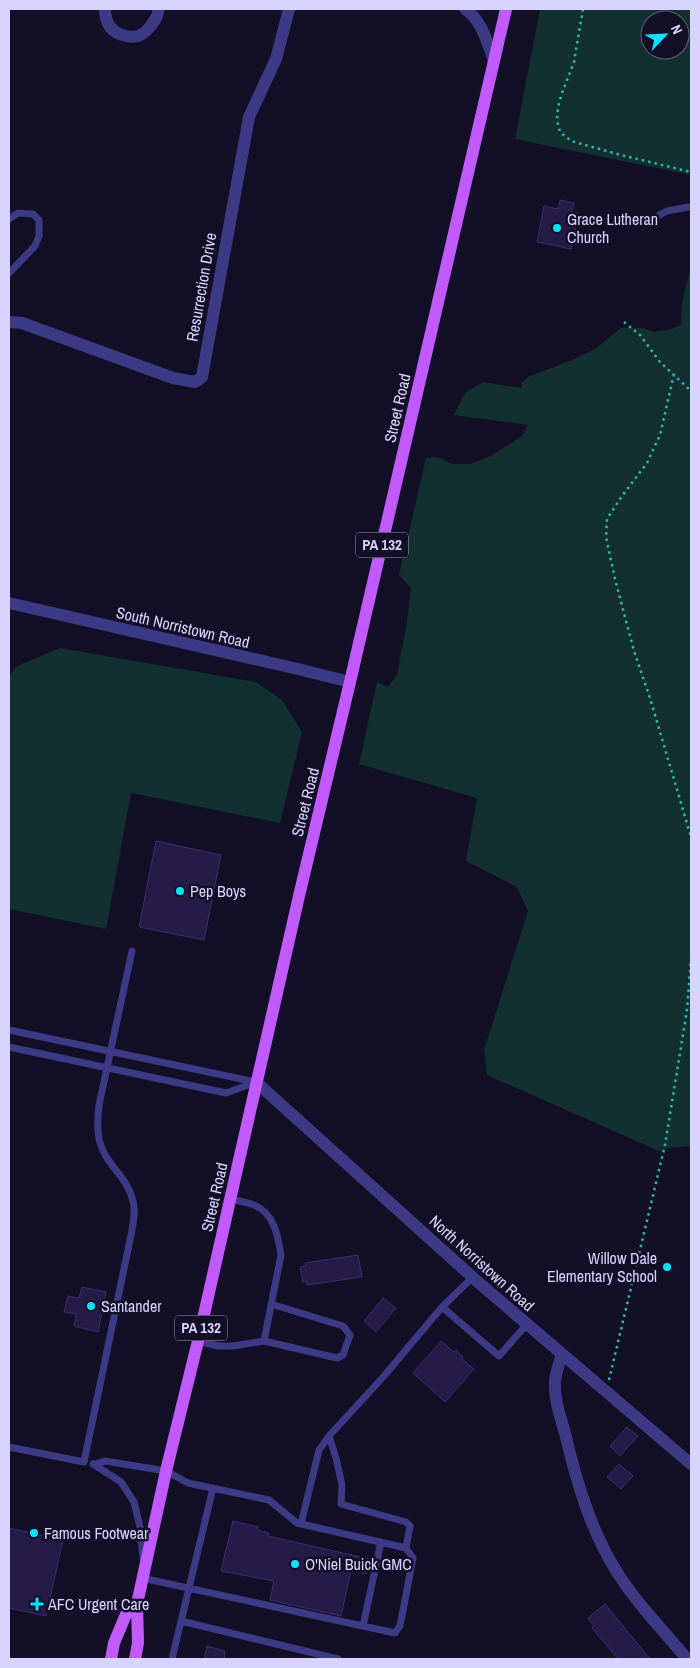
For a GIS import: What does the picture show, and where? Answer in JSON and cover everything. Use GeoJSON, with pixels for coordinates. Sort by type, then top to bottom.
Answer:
{"type":"FeatureCollection","features":[{"type":"Feature","properties":{"kind":"main road","name":"Street Road"},"geometry":{"type":"LineString","coordinates":[[136,1659],[138,1642],[137,1604],[166,1470],[198,1341],[299,896],[506,9]]}},
{"type":"Feature","properties":{"kind":"main road","name":"Street Road"},"geometry":{"type":"LineString","coordinates":[[111,1659],[114,1643],[127,1612],[137,1604]]}},
{"type":"Feature","properties":{"kind":"street"},"geometry":{"type":"LineString","coordinates":[[105,9],[108,26],[116,34],[130,37],[141,35],[149,28],[158,13],[158,9]]}},
{"type":"Feature","properties":{"kind":"street","name":"Resurrection Drive"},"geometry":{"type":"LineString","coordinates":[[9,322],[22,324],[173,378],[195,382],[202,377],[249,117],[276,59],[289,9]]}},
{"type":"Feature","properties":{"kind":"street"},"geometry":{"type":"LineString","coordinates":[[465,9],[477,20],[494,61]]}},
{"type":"Feature","properties":{"kind":"street","name":"South Norristown Road"},"geometry":{"type":"LineString","coordinates":[[9,603],[350,682]]}},
{"type":"Feature","properties":{"kind":"street","name":"North Norristown Road"},"geometry":{"type":"LineString","coordinates":[[256,1082],[526,1324],[691,1464]]}},
{"type":"Feature","properties":{"kind":"street"},"geometry":{"type":"LineString","coordinates":[[562,1355],[555,1380],[556,1395],[573,1466],[593,1525],[616,1570],[632,1593],[687,1659]]}},
{"type":"Feature","properties":{"kind":"lane"},"geometry":{"type":"LineString","coordinates":[[642,222],[667,211],[688,206]]}},
{"type":"Feature","properties":{"kind":"lane"},"geometry":{"type":"LineString","coordinates":[[9,219],[18,212],[33,214],[39,220],[40,236],[35,246],[9,273]]}},
{"type":"Feature","properties":{"kind":"lane"},"geometry":{"type":"LineString","coordinates":[[84,1462],[131,1236],[134,1212],[134,1201],[128,1188],[106,1157],[98,1134],[97,1124],[99,1105],[132,951]]}},
{"type":"Feature","properties":{"kind":"lane"},"geometry":{"type":"LineString","coordinates":[[9,1030],[256,1082]]}},
{"type":"Feature","properties":{"kind":"lane"},"geometry":{"type":"LineString","coordinates":[[9,1047],[226,1093],[256,1082]]}},
{"type":"Feature","properties":{"kind":"lane"},"geometry":{"type":"LineString","coordinates":[[230,1199],[254,1205],[265,1212],[276,1232],[281,1255],[264,1341]]}},
{"type":"Feature","properties":{"kind":"lane"},"geometry":{"type":"LineString","coordinates":[[301,1524],[320,1450],[329,1436],[384,1376],[442,1307],[473,1277]]}},
{"type":"Feature","properties":{"kind":"lane"},"geometry":{"type":"LineString","coordinates":[[198,1341],[218,1346],[234,1346],[264,1341],[338,1358],[344,1355],[350,1335],[343,1326],[271,1304]]}},
{"type":"Feature","properties":{"kind":"lane"},"geometry":{"type":"LineString","coordinates":[[442,1307],[499,1356],[526,1324]]}},
{"type":"Feature","properties":{"kind":"lane"},"geometry":{"type":"LineString","coordinates":[[329,1436],[342,1485],[341,1504],[406,1522],[410,1526],[406,1548]]}},
{"type":"Feature","properties":{"kind":"lane"},"geometry":{"type":"LineString","coordinates":[[9,1447],[95,1464],[121,1482],[134,1502],[140,1527],[143,1576],[189,1588],[395,1633],[400,1626],[413,1558],[406,1548],[296,1523],[269,1500],[188,1483],[166,1470],[105,1460],[95,1464]]}},
{"type":"Feature","properties":{"kind":"lane"},"geometry":{"type":"LineString","coordinates":[[172,1659],[213,1488]]}},
{"type":"Feature","properties":{"kind":"lane"},"geometry":{"type":"LineString","coordinates":[[363,1626],[381,1542]]}},
{"type":"Feature","properties":{"kind":"lane"},"geometry":{"type":"LineString","coordinates":[[181,1621],[338,1659]]}},
{"type":"Feature","properties":{"kind":"path"},"geometry":{"type":"LineString","coordinates":[[583,9],[574,62],[558,107],[557,120],[560,132],[571,141],[691,172]]}},
{"type":"Feature","properties":{"kind":"path"},"geometry":{"type":"LineString","coordinates":[[624,322],[640,335],[660,362],[691,391]]}},
{"type":"Feature","properties":{"kind":"path"},"geometry":{"type":"LineString","coordinates":[[674,374],[660,435],[647,463],[622,496],[607,520],[606,537],[634,651],[691,836]]}},
{"type":"Feature","properties":{"kind":"path"},"geometry":{"type":"LineString","coordinates":[[606,1391],[665,1144],[687,1010],[691,959]]}},
{"type":"Feature","properties":{"kind":"green space"},"geometry":{"type":"Polygon","coordinates":[[[540,9],[691,9],[691,175],[515,139],[540,9]]]}},
{"type":"Feature","properties":{"kind":"green space"},"geometry":{"type":"Polygon","coordinates":[[[691,266],[691,1146],[659,1151],[487,1075],[484,1050],[528,911],[517,887],[466,861],[477,798],[359,764],[377,682],[388,687],[397,675],[411,588],[399,575],[426,458],[437,457],[452,464],[470,464],[491,456],[522,436],[528,425],[454,415],[465,393],[483,382],[522,388],[521,383],[528,377],[595,349],[621,328],[643,328],[654,332],[672,329],[681,325],[682,302],[691,266]]]}},
{"type":"Feature","properties":{"kind":"green space"},"geometry":{"type":"Polygon","coordinates":[[[60,648],[256,682],[282,700],[302,732],[280,823],[131,793],[106,929],[9,909],[9,677],[17,666],[60,648]]]}},
{"type":"Feature","properties":{"kind":"building","name":"Grace Lutheran Church"},"geometry":{"type":"Polygon","coordinates":[[[560,200],[574,203],[572,212],[578,213],[571,249],[537,242],[544,206],[558,209],[560,200]]]}},
{"type":"Feature","properties":{"kind":"building","name":"Pep Boys"},"geometry":{"type":"Polygon","coordinates":[[[156,841],[221,855],[204,940],[139,927],[156,841]]]}},
{"type":"Feature","properties":{"kind":"building"},"geometry":{"type":"Polygon","coordinates":[[[358,1255],[362,1277],[307,1285],[307,1281],[303,1282],[300,1267],[306,1266],[305,1263],[358,1255]]]}},
{"type":"Feature","properties":{"kind":"building","name":"Santander"},"geometry":{"type":"Polygon","coordinates":[[[82,1287],[106,1292],[98,1332],[74,1326],[76,1314],[64,1312],[68,1296],[79,1298],[82,1287]]]}},
{"type":"Feature","properties":{"kind":"building"},"geometry":{"type":"Polygon","coordinates":[[[383,1298],[396,1308],[376,1332],[364,1321],[383,1298]]]}},
{"type":"Feature","properties":{"kind":"building"},"geometry":{"type":"Polygon","coordinates":[[[441,1341],[454,1352],[456,1350],[463,1357],[461,1358],[474,1369],[445,1402],[413,1373],[441,1341]]]}},
{"type":"Feature","properties":{"kind":"building"},"geometry":{"type":"Polygon","coordinates":[[[627,1427],[638,1436],[620,1456],[610,1446],[627,1427]]]}},
{"type":"Feature","properties":{"kind":"building"},"geometry":{"type":"Polygon","coordinates":[[[619,1464],[633,1476],[621,1489],[607,1477],[619,1464]]]}},
{"type":"Feature","properties":{"kind":"building","name":"O'Niel Buick GMC"},"geometry":{"type":"Polygon","coordinates":[[[233,1521],[258,1527],[257,1530],[269,1533],[268,1536],[369,1559],[366,1574],[351,1570],[341,1616],[270,1600],[274,1581],[221,1571],[233,1521]]]}},
{"type":"Feature","properties":{"kind":"building"},"geometry":{"type":"Polygon","coordinates":[[[9,1528],[63,1540],[46,1616],[9,1608],[9,1528]]]}},
{"type":"Feature","properties":{"kind":"building"},"geometry":{"type":"Polygon","coordinates":[[[605,1604],[650,1659],[618,1659],[592,1628],[594,1626],[588,1618],[605,1604]]]}},
{"type":"Feature","properties":{"kind":"building"},"geometry":{"type":"Polygon","coordinates":[[[207,1646],[225,1651],[224,1659],[204,1659],[207,1646]]]}},
{"type":"Feature","properties":{"kind":"place","name":"Grace Lutheran Church"},"geometry":{"type":"Point","coordinates":[557,228]}},
{"type":"Feature","properties":{"kind":"place","name":"Pep Boys"},"geometry":{"type":"Point","coordinates":[180,891]}},
{"type":"Feature","properties":{"kind":"place","name":"Willow Dale Elementary School"},"geometry":{"type":"Point","coordinates":[667,1267]}},
{"type":"Feature","properties":{"kind":"place","name":"Santander"},"geometry":{"type":"Point","coordinates":[91,1306]}},
{"type":"Feature","properties":{"kind":"place","name":"Famous Footwear"},"geometry":{"type":"Point","coordinates":[34,1533]}},
{"type":"Feature","properties":{"kind":"place","name":"O'Niel Buick GMC"},"geometry":{"type":"Point","coordinates":[295,1564]}},
{"type":"Feature","properties":{"kind":"place","name":"AFC Urgent Care"},"geometry":{"type":"Point","coordinates":[37,1604]}}]}
